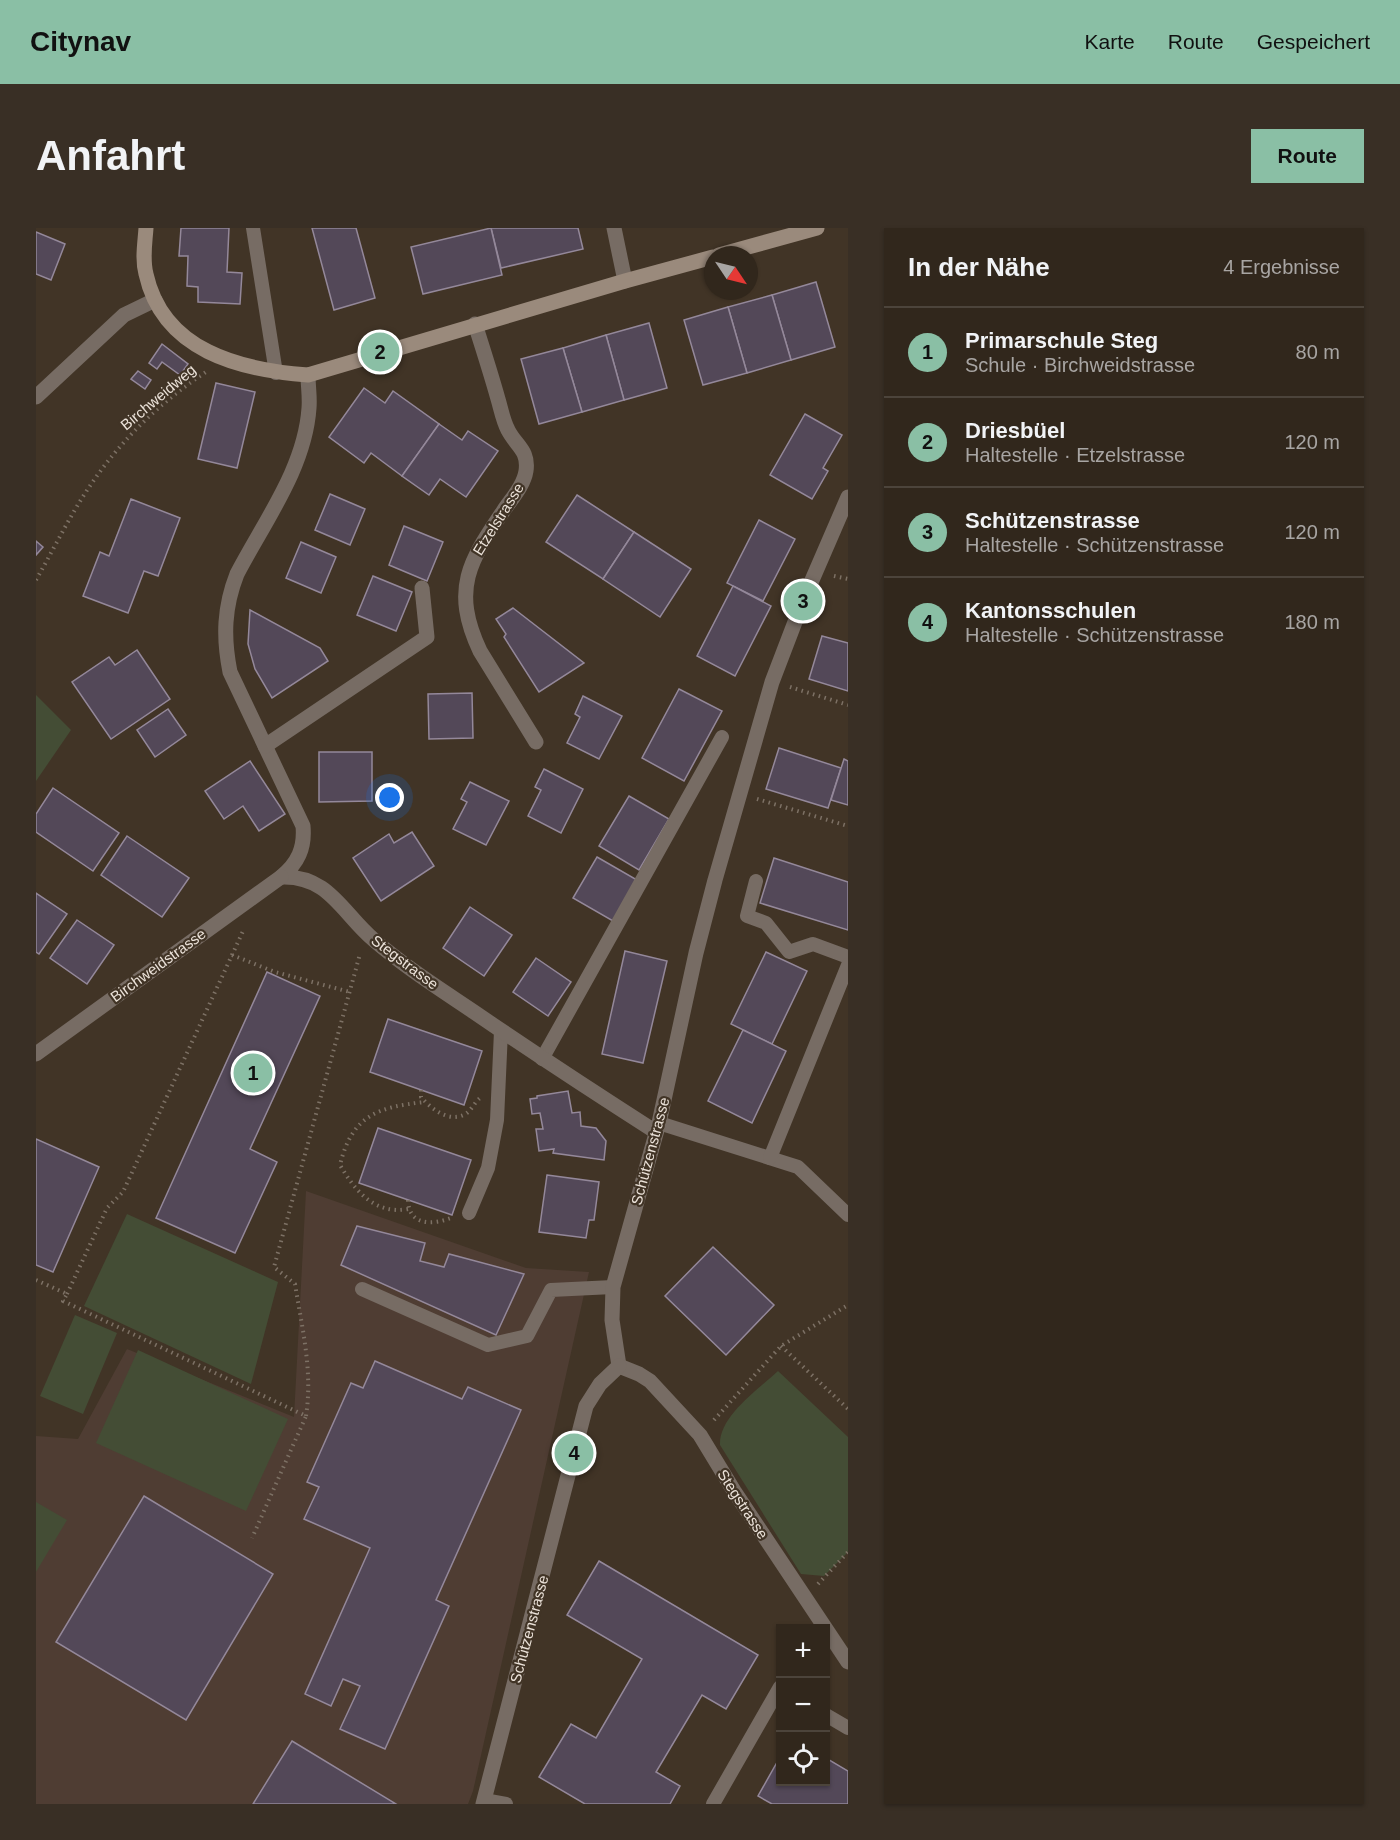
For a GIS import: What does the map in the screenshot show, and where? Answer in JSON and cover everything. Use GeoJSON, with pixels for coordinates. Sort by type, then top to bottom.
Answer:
{"type":"FeatureCollection","features":[{"type":"Feature","properties":{"kind":"street"},"geometry":{"type":"LineString","coordinates":[[146,228],[145,273],[155,300],[170,322],[186,338],[224,360],[276,372],[308,375],[475,324],[704,259]]}},
{"type":"Feature","properties":{"kind":"street"},"geometry":{"type":"LineString","coordinates":[[614,228],[625,281]]}},
{"type":"Feature","properties":{"kind":"street"},"geometry":{"type":"LineString","coordinates":[[752,246],[817,228]]}},
{"type":"Feature","properties":{"kind":"street"},"geometry":{"type":"LineString","coordinates":[[36,397],[124,315],[155,300]]}},
{"type":"Feature","properties":{"kind":"street","name":"Etzelstrasse"},"geometry":{"type":"LineString","coordinates":[[475,324],[508,430],[525,453],[526,471],[520,486],[476,552],[470,567],[466,584],[468,618],[480,651],[536,742]]}},
{"type":"Feature","properties":{"kind":"street"},"geometry":{"type":"LineString","coordinates":[[281,877],[296,863],[300,854],[304,835],[303,826],[230,672],[226,651],[226,619],[237,574],[291,478],[301,447],[309,408],[308,375]]}},
{"type":"Feature","properties":{"kind":"street","name":"Schützenstrasse"},"geometry":{"type":"LineString","coordinates":[[484,1802],[586,1406],[600,1383],[619,1366],[612,1320],[613,1287],[657,1128],[696,952],[739,794],[772,682],[803,601],[848,497]]}},
{"type":"Feature","properties":{"kind":"street"},"geometry":{"type":"LineString","coordinates":[[266,746],[428,637],[422,588]]}},
{"type":"Feature","properties":{"kind":"street","name":"Stegstrasse"},"geometry":{"type":"LineString","coordinates":[[281,877],[306,879],[327,890],[366,933],[396,959],[542,1059],[657,1128]]}},
{"type":"Feature","properties":{"kind":"street","name":"Birchweidstrasse"},"geometry":{"type":"LineString","coordinates":[[36,1054],[281,877]]}},
{"type":"Feature","properties":{"kind":"street","name":"Stegstrasse"},"geometry":{"type":"LineString","coordinates":[[619,1366],[650,1381],[700,1435],[734,1491],[848,1662]]}},
{"type":"Feature","properties":{"kind":"lane"},"geometry":{"type":"LineString","coordinates":[[253,228],[276,372]]}},
{"type":"Feature","properties":{"kind":"lane"},"geometry":{"type":"LineString","coordinates":[[542,1059],[722,737]]}},
{"type":"Feature","properties":{"kind":"lane"},"geometry":{"type":"LineString","coordinates":[[756,881],[747,916],[765,923],[789,952],[813,944],[848,957]]}},
{"type":"Feature","properties":{"kind":"lane"},"geometry":{"type":"LineString","coordinates":[[770,1158],[848,965]]}},
{"type":"Feature","properties":{"kind":"lane"},"geometry":{"type":"LineString","coordinates":[[469,1213],[488,1168],[497,1120],[501,1031]]}},
{"type":"Feature","properties":{"kind":"lane"},"geometry":{"type":"LineString","coordinates":[[657,1128],[798,1167],[848,1215]]}},
{"type":"Feature","properties":{"kind":"lane"},"geometry":{"type":"LineString","coordinates":[[362,1289],[488,1345],[527,1336],[551,1290],[613,1287]]}},
{"type":"Feature","properties":{"kind":"lane"},"geometry":{"type":"LineString","coordinates":[[713,1804],[776,1696]]}},
{"type":"Feature","properties":{"kind":"lane"},"geometry":{"type":"LineString","coordinates":[[830,1718],[848,1728]]}},
{"type":"Feature","properties":{"kind":"lane"},"geometry":{"type":"LineString","coordinates":[[484,1802],[506,1804]]}},
{"type":"Feature","properties":{"kind":"path","name":"Birchweidweg"},"geometry":{"type":"LineString","coordinates":[[36,580],[93,481],[133,431],[185,386],[224,360]]}},
{"type":"Feature","properties":{"kind":"path"},"geometry":{"type":"LineString","coordinates":[[772,682],[848,705]]}},
{"type":"Feature","properties":{"kind":"path"},"geometry":{"type":"LineString","coordinates":[[739,794],[848,826]]}},
{"type":"Feature","properties":{"kind":"path"},"geometry":{"type":"LineString","coordinates":[[249,919],[123,1192],[107,1208],[63,1301],[306,1416]]}},
{"type":"Feature","properties":{"kind":"path"},"geometry":{"type":"LineString","coordinates":[[252,1538],[306,1416],[309,1397],[309,1366],[295,1284],[274,1267],[366,933]]}},
{"type":"Feature","properties":{"kind":"path"},"geometry":{"type":"LineString","coordinates":[[232,955],[275,972],[350,992]]}},
{"type":"Feature","properties":{"kind":"path"},"geometry":{"type":"LineString","coordinates":[[421,1090],[421,1097],[440,1114],[457,1118],[469,1112],[477,1101]]}},
{"type":"Feature","properties":{"kind":"path"},"geometry":{"type":"LineString","coordinates":[[408,1209],[396,1212],[359,1194],[340,1165],[344,1148],[358,1126],[374,1113],[388,1107],[425,1102]]}},
{"type":"Feature","properties":{"kind":"path"},"geometry":{"type":"LineString","coordinates":[[408,1200],[408,1209],[412,1215],[423,1222],[435,1223]]}},
{"type":"Feature","properties":{"kind":"path"},"geometry":{"type":"LineString","coordinates":[[36,1280],[67,1294]]}},
{"type":"Feature","properties":{"kind":"path"},"geometry":{"type":"LineString","coordinates":[[700,1435],[781,1346],[848,1305]]}},
{"type":"Feature","properties":{"kind":"path"},"geometry":{"type":"LineString","coordinates":[[781,1346],[848,1408]]}},
{"type":"Feature","properties":{"kind":"path"},"geometry":{"type":"LineString","coordinates":[[805,1597],[848,1552]]}},
{"type":"Feature","properties":{"kind":"shaded area"},"geometry":{"type":"Polygon","coordinates":[[[306,1191],[526,1268],[589,1272],[473,1791],[468,1804],[36,1804],[36,1436],[78,1439],[127,1349],[294,1417],[306,1191]]]}},
{"type":"Feature","properties":{"kind":"green space"},"geometry":{"type":"Polygon","coordinates":[[[36,695],[71,730],[36,781],[36,695]]]}},
{"type":"Feature","properties":{"kind":"green space"},"geometry":{"type":"Polygon","coordinates":[[[127,1214],[278,1282],[251,1384],[84,1306],[127,1214]]]}},
{"type":"Feature","properties":{"kind":"green space"},"geometry":{"type":"Polygon","coordinates":[[[75,1315],[117,1333],[83,1414],[40,1396],[75,1315]]]}},
{"type":"Feature","properties":{"kind":"green space"},"geometry":{"type":"Polygon","coordinates":[[[138,1350],[288,1419],[246,1511],[96,1443],[138,1350]]]}},
{"type":"Feature","properties":{"kind":"green space"},"geometry":{"type":"Polygon","coordinates":[[[778,1371],[848,1437],[848,1552],[824,1576],[801,1574],[720,1445],[721,1434],[733,1414],[778,1371]]]}},
{"type":"Feature","properties":{"kind":"green space"},"geometry":{"type":"Polygon","coordinates":[[[36,1502],[67,1520],[36,1572],[36,1502]]]}},
{"type":"Feature","properties":{"kind":"building"},"geometry":{"type":"Polygon","coordinates":[[[181,228],[229,228],[227,272],[242,273],[240,304],[198,302],[198,287],[187,286],[188,256],[179,256],[181,228]]]}},
{"type":"Feature","properties":{"kind":"building"},"geometry":{"type":"Polygon","coordinates":[[[312,228],[356,228],[375,298],[334,310],[312,228]]]}},
{"type":"Feature","properties":{"kind":"building"},"geometry":{"type":"Polygon","coordinates":[[[491,228],[578,228],[583,249],[501,268],[491,228]]]}},
{"type":"Feature","properties":{"kind":"building"},"geometry":{"type":"Polygon","coordinates":[[[491,228],[502,275],[423,294],[411,247],[491,228]]]}},
{"type":"Feature","properties":{"kind":"building"},"geometry":{"type":"Polygon","coordinates":[[[36,232],[65,244],[51,280],[36,274],[36,232]]]}},
{"type":"Feature","properties":{"kind":"building"},"geometry":{"type":"Polygon","coordinates":[[[816,282],[835,347],[791,360],[772,295],[816,282]]]}},
{"type":"Feature","properties":{"kind":"building"},"geometry":{"type":"Polygon","coordinates":[[[772,295],[791,360],[747,373],[728,307],[772,295]]]}},
{"type":"Feature","properties":{"kind":"building"},"geometry":{"type":"Polygon","coordinates":[[[728,307],[747,373],[703,385],[684,320],[728,307]]]}},
{"type":"Feature","properties":{"kind":"building"},"geometry":{"type":"Polygon","coordinates":[[[649,323],[667,388],[624,400],[606,335],[649,323]]]}},
{"type":"Feature","properties":{"kind":"building"},"geometry":{"type":"Polygon","coordinates":[[[606,335],[624,400],[582,412],[563,348],[606,335]]]}},
{"type":"Feature","properties":{"kind":"building"},"geometry":{"type":"Polygon","coordinates":[[[162,344],[188,364],[180,375],[162,362],[157,369],[149,363],[162,344]]]}},
{"type":"Feature","properties":{"kind":"building"},"geometry":{"type":"Polygon","coordinates":[[[563,348],[582,412],[539,424],[521,359],[563,348]]]}},
{"type":"Feature","properties":{"kind":"building"},"geometry":{"type":"Polygon","coordinates":[[[138,371],[151,380],[145,389],[131,379],[138,371]]]}},
{"type":"Feature","properties":{"kind":"building"},"geometry":{"type":"Polygon","coordinates":[[[216,383],[255,392],[237,468],[198,459],[216,383]]]}},
{"type":"Feature","properties":{"kind":"building"},"geometry":{"type":"Polygon","coordinates":[[[364,388],[385,403],[393,391],[439,424],[402,476],[371,453],[364,463],[329,437],[364,388]]]}},
{"type":"Feature","properties":{"kind":"building"},"geometry":{"type":"Polygon","coordinates":[[[805,414],[842,435],[823,468],[828,471],[812,499],[770,475],[805,414]]]}},
{"type":"Feature","properties":{"kind":"building"},"geometry":{"type":"Polygon","coordinates":[[[439,424],[462,440],[468,431],[498,451],[466,497],[440,479],[429,495],[402,476],[439,424]]]}},
{"type":"Feature","properties":{"kind":"building"},"geometry":{"type":"Polygon","coordinates":[[[330,494],[365,509],[350,545],[315,530],[330,494]]]}},
{"type":"Feature","properties":{"kind":"building"},"geometry":{"type":"Polygon","coordinates":[[[577,495],[634,532],[603,579],[546,542],[577,495]]]}},
{"type":"Feature","properties":{"kind":"building"},"geometry":{"type":"Polygon","coordinates":[[[131,499],[180,518],[158,576],[144,571],[128,613],[83,596],[100,552],[109,556],[131,499]]]}},
{"type":"Feature","properties":{"kind":"building"},"geometry":{"type":"Polygon","coordinates":[[[759,520],[795,539],[763,601],[727,583],[759,520]]]}},
{"type":"Feature","properties":{"kind":"building"},"geometry":{"type":"Polygon","coordinates":[[[404,526],[443,542],[427,581],[389,565],[404,526]]]}},
{"type":"Feature","properties":{"kind":"building"},"geometry":{"type":"Polygon","coordinates":[[[634,532],[691,569],[660,617],[603,579],[634,532]]]}},
{"type":"Feature","properties":{"kind":"building"},"geometry":{"type":"Polygon","coordinates":[[[36,541],[43,547],[36,555],[36,541]]]}},
{"type":"Feature","properties":{"kind":"building"},"geometry":{"type":"Polygon","coordinates":[[[301,542],[336,557],[321,593],[286,578],[301,542]]]}},
{"type":"Feature","properties":{"kind":"building"},"geometry":{"type":"Polygon","coordinates":[[[373,576],[412,592],[396,631],[357,615],[373,576]]]}},
{"type":"Feature","properties":{"kind":"building"},"geometry":{"type":"Polygon","coordinates":[[[733,586],[771,606],[735,676],[697,656],[733,586]]]}},
{"type":"Feature","properties":{"kind":"building"},"geometry":{"type":"Polygon","coordinates":[[[513,608],[584,663],[539,692],[504,637],[506,634],[496,619],[513,608]]]}},
{"type":"Feature","properties":{"kind":"building"},"geometry":{"type":"Polygon","coordinates":[[[250,610],[320,648],[328,661],[272,698],[255,669],[248,644],[250,610]]]}},
{"type":"Feature","properties":{"kind":"building"},"geometry":{"type":"Polygon","coordinates":[[[822,636],[848,643],[848,691],[809,679],[822,636]]]}},
{"type":"Feature","properties":{"kind":"building"},"geometry":{"type":"Polygon","coordinates":[[[137,650],[170,699],[111,739],[72,682],[109,657],[115,665],[137,650]]]}},
{"type":"Feature","properties":{"kind":"building"},"geometry":{"type":"Polygon","coordinates":[[[679,689],[722,711],[684,781],[642,758],[679,689]]]}},
{"type":"Feature","properties":{"kind":"building"},"geometry":{"type":"Polygon","coordinates":[[[472,693],[473,738],[429,739],[428,694],[472,693]]]}},
{"type":"Feature","properties":{"kind":"building"},"geometry":{"type":"Polygon","coordinates":[[[583,696],[622,716],[599,759],[567,743],[580,717],[575,714],[583,696]]]}},
{"type":"Feature","properties":{"kind":"building"},"geometry":{"type":"Polygon","coordinates":[[[168,709],[186,735],[155,757],[137,730],[168,709]]]}},
{"type":"Feature","properties":{"kind":"building"},"geometry":{"type":"Polygon","coordinates":[[[779,748],[841,768],[828,808],[766,789],[779,748]]]}},
{"type":"Feature","properties":{"kind":"building"},"geometry":{"type":"Polygon","coordinates":[[[319,752],[372,752],[372,801],[319,802],[319,752]]]}},
{"type":"Feature","properties":{"kind":"building"},"geometry":{"type":"Polygon","coordinates":[[[844,759],[848,761],[848,805],[831,800],[844,759]]]}},
{"type":"Feature","properties":{"kind":"building"},"geometry":{"type":"Polygon","coordinates":[[[250,761],[285,814],[259,831],[243,806],[224,819],[205,791],[250,761]]]}},
{"type":"Feature","properties":{"kind":"building"},"geometry":{"type":"Polygon","coordinates":[[[544,769],[583,789],[561,833],[528,816],[541,790],[535,787],[544,769]]]}},
{"type":"Feature","properties":{"kind":"building"},"geometry":{"type":"Polygon","coordinates":[[[470,782],[509,801],[486,845],[453,829],[467,802],[461,799],[470,782]]]}},
{"type":"Feature","properties":{"kind":"building"},"geometry":{"type":"Polygon","coordinates":[[[53,788],[119,833],[93,871],[36,832],[36,814],[53,788]]]}},
{"type":"Feature","properties":{"kind":"building"},"geometry":{"type":"Polygon","coordinates":[[[629,796],[669,819],[639,870],[599,846],[629,796]]]}},
{"type":"Feature","properties":{"kind":"building"},"geometry":{"type":"Polygon","coordinates":[[[412,832],[434,866],[381,901],[353,858],[389,834],[394,843],[412,832]]]}},
{"type":"Feature","properties":{"kind":"building"},"geometry":{"type":"Polygon","coordinates":[[[127,836],[189,878],[162,917],[101,875],[127,836]]]}},
{"type":"Feature","properties":{"kind":"building"},"geometry":{"type":"Polygon","coordinates":[[[597,857],[637,880],[613,921],[573,898],[597,857]]]}},
{"type":"Feature","properties":{"kind":"building"},"geometry":{"type":"Polygon","coordinates":[[[774,858],[848,882],[848,930],[760,903],[774,858]]]}},
{"type":"Feature","properties":{"kind":"building"},"geometry":{"type":"Polygon","coordinates":[[[36,893],[67,914],[39,954],[36,952],[36,893]]]}},
{"type":"Feature","properties":{"kind":"building"},"geometry":{"type":"Polygon","coordinates":[[[470,907],[512,935],[484,976],[443,948],[470,907]]]}},
{"type":"Feature","properties":{"kind":"building"},"geometry":{"type":"Polygon","coordinates":[[[77,920],[114,945],[87,984],[50,958],[77,920]]]}},
{"type":"Feature","properties":{"kind":"building"},"geometry":{"type":"Polygon","coordinates":[[[625,951],[667,961],[643,1063],[602,1054],[625,951]]]}},
{"type":"Feature","properties":{"kind":"building"},"geometry":{"type":"Polygon","coordinates":[[[766,952],[807,971],[772,1044],[731,1024],[766,952]]]}},
{"type":"Feature","properties":{"kind":"building"},"geometry":{"type":"Polygon","coordinates":[[[536,958],[571,982],[548,1016],[513,992],[536,958]]]}},
{"type":"Feature","properties":{"kind":"building"},"geometry":{"type":"Polygon","coordinates":[[[267,972],[320,996],[250,1149],[277,1162],[235,1253],[156,1218],[267,972]]]}},
{"type":"Feature","properties":{"kind":"building"},"geometry":{"type":"Polygon","coordinates":[[[388,1019],[482,1051],[464,1105],[370,1072],[388,1019]]]}},
{"type":"Feature","properties":{"kind":"building"},"geometry":{"type":"Polygon","coordinates":[[[743,1030],[786,1051],[752,1123],[708,1101],[743,1030]]]}},
{"type":"Feature","properties":{"kind":"building"},"geometry":{"type":"Polygon","coordinates":[[[568,1091],[572,1113],[580,1112],[581,1126],[596,1128],[606,1141],[604,1160],[553,1153],[554,1149],[539,1151],[536,1129],[543,1129],[540,1113],[532,1114],[530,1099],[568,1091]]]}},
{"type":"Feature","properties":{"kind":"building"},"geometry":{"type":"Polygon","coordinates":[[[378,1128],[471,1160],[452,1215],[359,1183],[378,1128]]]}},
{"type":"Feature","properties":{"kind":"building"},"geometry":{"type":"Polygon","coordinates":[[[36,1139],[99,1167],[53,1272],[36,1265],[36,1139]]]}},
{"type":"Feature","properties":{"kind":"building"},"geometry":{"type":"Polygon","coordinates":[[[547,1175],[599,1182],[594,1220],[589,1220],[586,1238],[539,1232],[547,1175]]]}},
{"type":"Feature","properties":{"kind":"building"},"geometry":{"type":"Polygon","coordinates":[[[357,1226],[425,1243],[420,1261],[444,1267],[449,1254],[524,1274],[496,1335],[341,1265],[357,1226]]]}},
{"type":"Feature","properties":{"kind":"building"},"geometry":{"type":"Polygon","coordinates":[[[713,1247],[774,1305],[726,1355],[665,1296],[713,1247]]]}},
{"type":"Feature","properties":{"kind":"building"},"geometry":{"type":"Polygon","coordinates":[[[375,1361],[462,1399],[468,1387],[521,1410],[436,1600],[449,1606],[385,1749],[340,1729],[360,1686],[343,1679],[331,1706],[305,1694],[370,1548],[304,1519],[319,1487],[307,1482],[351,1383],[363,1388],[375,1361]]]}},
{"type":"Feature","properties":{"kind":"building"},"geometry":{"type":"Polygon","coordinates":[[[144,1496],[273,1574],[186,1720],[56,1642],[144,1496]]]}},
{"type":"Feature","properties":{"kind":"building"},"geometry":{"type":"Polygon","coordinates":[[[599,1561],[758,1655],[726,1709],[702,1695],[656,1772],[680,1786],[670,1804],[585,1804],[539,1777],[571,1724],[596,1738],[642,1659],[567,1615],[599,1561]]]}},
{"type":"Feature","properties":{"kind":"building"},"geometry":{"type":"Polygon","coordinates":[[[292,1741],[396,1804],[253,1804],[292,1741]]]}},
{"type":"Feature","properties":{"kind":"building"},"geometry":{"type":"Polygon","coordinates":[[[830,1760],[848,1771],[848,1804],[772,1804],[758,1796],[776,1764],[776,1786],[830,1786],[830,1760]]]}},
{"type":"Feature","properties":{"kind":"place","name":"Driesbüel"},"geometry":{"type":"Point","coordinates":[380,352]}},
{"type":"Feature","properties":{"kind":"place","name":"Schützenstrasse"},"geometry":{"type":"Point","coordinates":[803,601]}},
{"type":"Feature","properties":{"kind":"place","name":"Primarschule Steg"},"geometry":{"type":"Point","coordinates":[253,1073]}},
{"type":"Feature","properties":{"kind":"place","name":"Kantonsschulen"},"geometry":{"type":"Point","coordinates":[574,1453]}}]}
